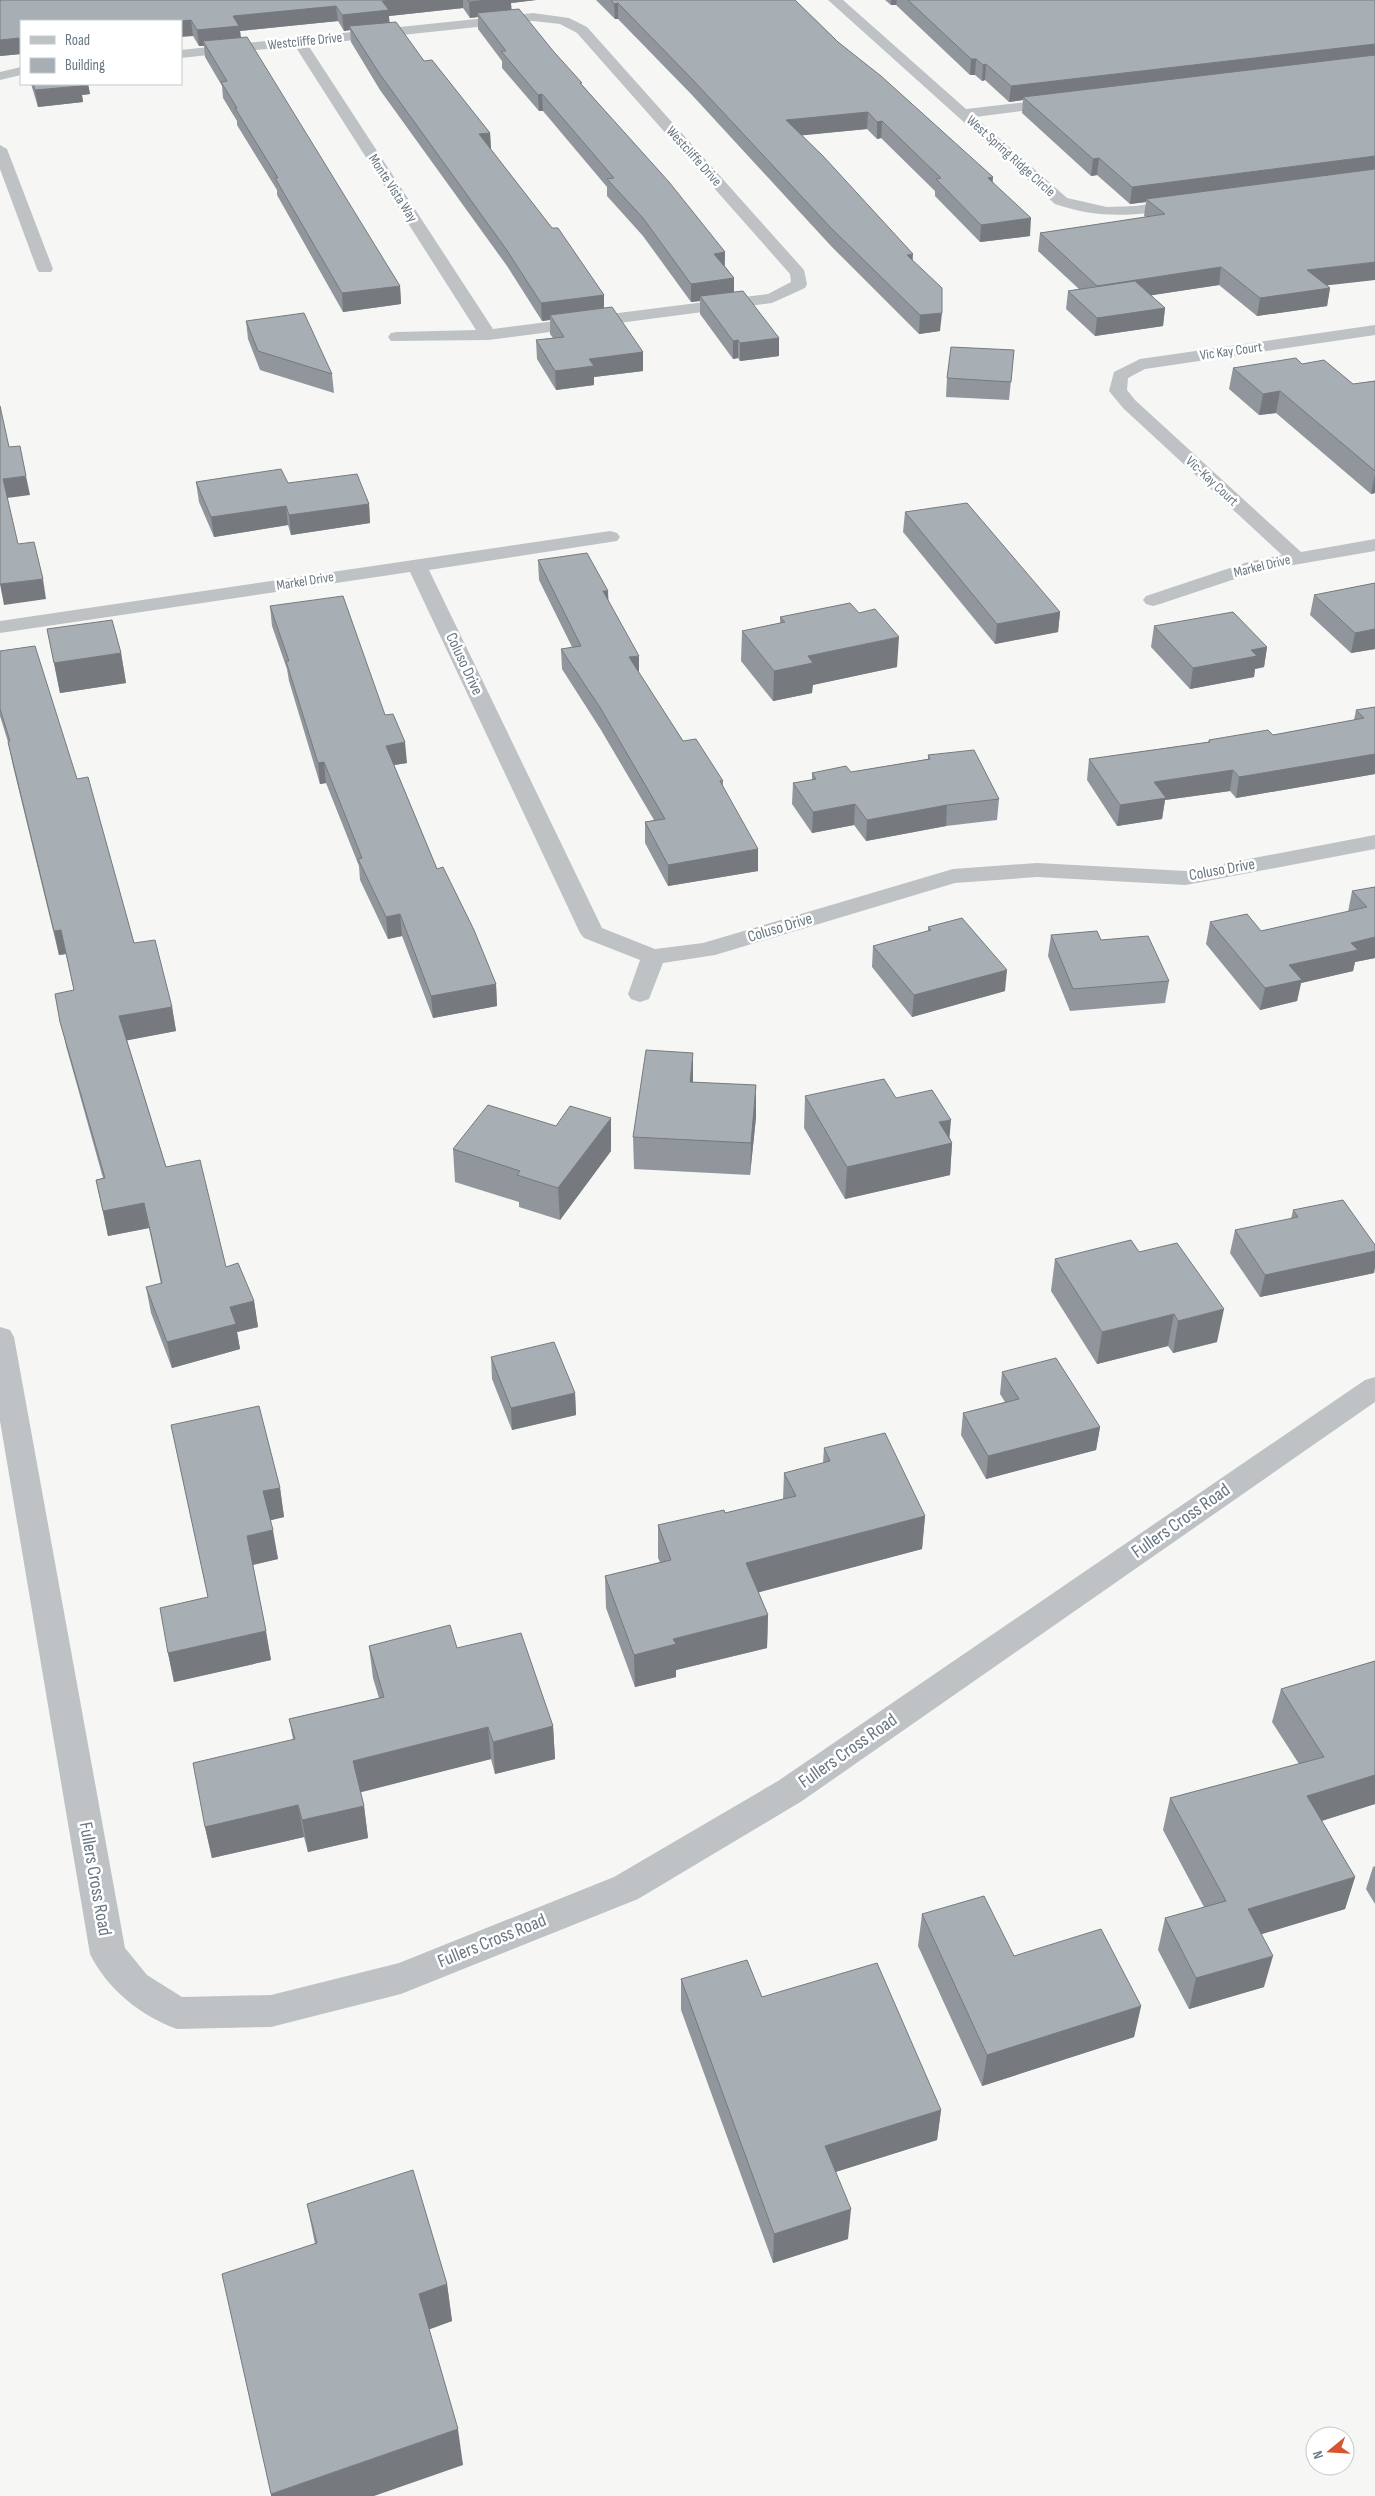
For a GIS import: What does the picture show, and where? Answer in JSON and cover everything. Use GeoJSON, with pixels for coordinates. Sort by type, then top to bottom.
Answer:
{"type":"FeatureCollection","features":[{"type":"Feature","properties":{"kind":"street","name":"West Spring Ridge Circle"},"geometry":{"type":"LineString","coordinates":[[835,0],[1061,201],[1084,210],[1113,213],[1194,202]]}},
{"type":"Feature","properties":{"kind":"street","name":"Westcliffe Drive"},"geometry":{"type":"LineString","coordinates":[[182,54],[533,17],[556,18],[572,22],[582,30],[798,273],[798,284],[772,298],[488,334],[397,337]]}},
{"type":"Feature","properties":{"kind":"street","name":"Monte Vista Way"},"geometry":{"type":"LineString","coordinates":[[299,42],[488,334]]}},
{"type":"Feature","properties":{"kind":"street"},"geometry":{"type":"LineString","coordinates":[[0,76],[20,72]]}},
{"type":"Feature","properties":{"kind":"street"},"geometry":{"type":"LineString","coordinates":[[963,114],[1077,100]]}},
{"type":"Feature","properties":{"kind":"street"},"geometry":{"type":"LineString","coordinates":[[0,149],[4,172],[45,269]]}},
{"type":"Feature","properties":{"kind":"street","name":"Vic Kay Court"},"geometry":{"type":"LineString","coordinates":[[1129,404],[1118,391],[1120,376],[1140,364],[1375,330]]}},
{"type":"Feature","properties":{"kind":"street","name":"Vic-Kay Court"},"geometry":{"type":"LineString","coordinates":[[1129,404],[1296,558]]}},
{"type":"Feature","properties":{"kind":"street","name":"Markel Drive"},"geometry":{"type":"LineString","coordinates":[[0,628],[610,536]]}},
{"type":"Feature","properties":{"kind":"street","name":"Markel Drive"},"geometry":{"type":"LineString","coordinates":[[1153,600],[1255,566],[1375,545]]}},
{"type":"Feature","properties":{"kind":"street","name":"Coluso Drive"},"geometry":{"type":"LineString","coordinates":[[416,564],[592,933],[653,957],[706,950],[953,876],[1036,870],[1186,878],[1375,842]]}},
{"type":"Feature","properties":{"kind":"street"},"geometry":{"type":"LineString","coordinates":[[640,994],[653,957]]}},
{"type":"Feature","properties":{"kind":"street","name":"Fullers Cross Road"},"geometry":{"type":"LineString","coordinates":[[0,1337],[108,1954],[134,1986],[177,2013],[271,2012],[402,1978],[626,1888],[790,1791],[1375,1387]]}},
{"type":"Feature","properties":{"kind":"building"},"geometry":{"type":"Polygon","coordinates":[[[0,0],[395,0],[382,1],[389,10],[342,15],[336,6],[233,16],[239,26],[197,30],[191,20],[20,20],[20,42],[19,38],[0,40],[0,0]]]}},
{"type":"Feature","properties":{"kind":"building"},"geometry":{"type":"Polygon","coordinates":[[[468,0],[489,0],[469,2],[468,0]]]}},
{"type":"Feature","properties":{"kind":"building"},"geometry":{"type":"Polygon","coordinates":[[[611,0],[795,0],[838,42],[881,76],[993,177],[988,178],[1031,218],[981,225],[936,179],[941,178],[882,121],[877,122],[868,112],[786,120],[823,156],[913,254],[907,255],[942,288],[942,313],[920,315],[831,228],[618,3],[614,4],[611,0]]]}},
{"type":"Feature","properties":{"kind":"building"},"geometry":{"type":"Polygon","coordinates":[[[908,0],[1375,0],[1375,44],[1011,86],[986,64],[983,65],[976,59],[971,59],[908,0]]]}},
{"type":"Feature","properties":{"kind":"building"},"geometry":{"type":"Polygon","coordinates":[[[519,9],[582,83],[580,83],[669,182],[725,252],[714,254],[734,278],[691,284],[643,218],[607,179],[614,178],[542,94],[538,95],[501,51],[506,51],[477,13],[519,9]]]}},
{"type":"Feature","properties":{"kind":"building"},"geometry":{"type":"Polygon","coordinates":[[[396,22],[424,61],[432,60],[490,133],[479,134],[552,228],[558,228],[604,295],[541,303],[506,249],[379,73],[349,26],[396,22]]]}},
{"type":"Feature","properties":{"kind":"building"},"geometry":{"type":"Polygon","coordinates":[[[247,37],[400,286],[342,293],[275,178],[278,178],[235,108],[237,108],[221,82],[227,81],[203,41],[247,37]]]}},
{"type":"Feature","properties":{"kind":"building"},"geometry":{"type":"Polygon","coordinates":[[[1375,55],[1375,156],[1132,187],[1099,158],[1093,159],[1023,97],[1375,55]]]}},
{"type":"Feature","properties":{"kind":"building"},"geometry":{"type":"Polygon","coordinates":[[[33,85],[81,86],[35,90],[33,85]]]}},
{"type":"Feature","properties":{"kind":"building"},"geometry":{"type":"Polygon","coordinates":[[[1375,169],[1375,262],[1307,270],[1330,288],[1260,298],[1221,267],[1097,286],[1040,233],[1165,214],[1146,199],[1375,169]]]}},
{"type":"Feature","properties":{"kind":"building"},"geometry":{"type":"Polygon","coordinates":[[[1135,281],[1165,308],[1097,318],[1068,291],[1135,281]]]}},
{"type":"Feature","properties":{"kind":"building"},"geometry":{"type":"Polygon","coordinates":[[[743,291],[779,338],[740,343],[738,340],[733,341],[700,296],[743,291]]]}},
{"type":"Feature","properties":{"kind":"building"},"geometry":{"type":"Polygon","coordinates":[[[612,307],[643,352],[589,359],[594,366],[555,371],[536,340],[564,337],[550,315],[612,307]]]}},
{"type":"Feature","properties":{"kind":"building"},"geometry":{"type":"Polygon","coordinates":[[[304,313],[332,374],[258,351],[246,321],[304,313]]]}},
{"type":"Feature","properties":{"kind":"building"},"geometry":{"type":"Polygon","coordinates":[[[951,347],[1014,350],[1011,382],[947,378],[951,347]]]}},
{"type":"Feature","properties":{"kind":"building"},"geometry":{"type":"Polygon","coordinates":[[[1296,358],[1302,364],[1324,360],[1353,384],[1375,381],[1375,471],[1280,391],[1263,394],[1233,368],[1296,358]]]}},
{"type":"Feature","properties":{"kind":"building"},"geometry":{"type":"Polygon","coordinates":[[[0,406],[9,447],[20,446],[26,476],[3,479],[18,544],[34,542],[43,579],[0,584],[0,406]]]}},
{"type":"Feature","properties":{"kind":"building"},"geometry":{"type":"Polygon","coordinates":[[[281,469],[288,483],[357,474],[369,504],[289,515],[286,506],[211,517],[196,482],[281,469]]]}},
{"type":"Feature","properties":{"kind":"building"},"geometry":{"type":"Polygon","coordinates":[[[967,503],[1060,612],[997,624],[905,512],[967,503]]]}},
{"type":"Feature","properties":{"kind":"building"},"geometry":{"type":"Polygon","coordinates":[[[587,553],[608,591],[603,591],[639,656],[629,657],[683,741],[696,739],[723,781],[720,781],[758,849],[668,865],[645,822],[665,819],[601,709],[561,649],[581,646],[538,560],[587,553]]]}},
{"type":"Feature","properties":{"kind":"building"},"geometry":{"type":"Polygon","coordinates":[[[1375,583],[1375,629],[1355,633],[1314,595],[1375,583]]]}},
{"type":"Feature","properties":{"kind":"building"},"geometry":{"type":"Polygon","coordinates":[[[343,596],[385,715],[393,714],[405,742],[386,746],[437,869],[443,867],[474,930],[496,984],[431,996],[400,914],[386,917],[358,859],[362,858],[324,762],[318,763],[286,661],[289,661],[270,606],[343,596]]]}},
{"type":"Feature","properties":{"kind":"building"},"geometry":{"type":"Polygon","coordinates":[[[850,603],[859,613],[875,609],[899,637],[808,656],[813,663],[774,671],[742,631],[785,622],[780,617],[850,603]]]}},
{"type":"Feature","properties":{"kind":"building"},"geometry":{"type":"Polygon","coordinates":[[[1233,612],[1267,647],[1251,650],[1257,656],[1193,668],[1154,626],[1233,612]]]}},
{"type":"Feature","properties":{"kind":"building"},"geometry":{"type":"Polygon","coordinates":[[[112,620],[121,653],[54,663],[47,629],[112,620]]]}},
{"type":"Feature","properties":{"kind":"building"},"geometry":{"type":"Polygon","coordinates":[[[35,646],[77,779],[88,777],[134,943],[155,940],[172,1007],[119,1016],[166,1167],[200,1160],[226,1267],[238,1263],[254,1301],[230,1307],[236,1324],[167,1342],[146,1287],[162,1283],[144,1203],[103,1211],[96,1180],[105,1178],[60,1022],[55,994],[74,990],[61,930],[54,931],[8,742],[10,741],[0,709],[0,651],[35,646]]]}},
{"type":"Feature","properties":{"kind":"building"},"geometry":{"type":"Polygon","coordinates":[[[1375,707],[1375,754],[1239,777],[1233,770],[1154,782],[1166,798],[1120,805],[1089,759],[1210,742],[1209,740],[1268,730],[1273,735],[1364,718],[1356,710],[1375,707]]]}},
{"type":"Feature","properties":{"kind":"building"},"geometry":{"type":"Polygon","coordinates":[[[974,750],[999,799],[947,805],[867,820],[855,804],[813,812],[793,783],[816,779],[812,773],[846,766],[851,772],[930,759],[928,755],[974,750]]]}},
{"type":"Feature","properties":{"kind":"building"},"geometry":{"type":"Polygon","coordinates":[[[1375,887],[1375,937],[1351,943],[1358,950],[1289,965],[1302,980],[1265,988],[1210,922],[1247,914],[1261,931],[1367,907],[1352,891],[1375,887]]]}},
{"type":"Feature","properties":{"kind":"building"},"geometry":{"type":"Polygon","coordinates":[[[962,918],[1007,970],[914,995],[873,946],[931,930],[928,927],[962,918]]]}},
{"type":"Feature","properties":{"kind":"building"},"geometry":{"type":"Polygon","coordinates":[[[1097,931],[1101,940],[1148,936],[1169,981],[1073,989],[1051,935],[1097,931]]]}},
{"type":"Feature","properties":{"kind":"building"},"geometry":{"type":"Polygon","coordinates":[[[646,1050],[693,1053],[690,1082],[756,1085],[751,1143],[633,1137],[646,1050]]]}},
{"type":"Feature","properties":{"kind":"building"},"geometry":{"type":"Polygon","coordinates":[[[884,1079],[896,1098],[932,1090],[951,1120],[939,1122],[952,1143],[847,1167],[805,1096],[884,1079]]]}},
{"type":"Feature","properties":{"kind":"building"},"geometry":{"type":"Polygon","coordinates":[[[488,1105],[556,1126],[570,1106],[611,1118],[558,1188],[517,1175],[520,1171],[453,1149],[488,1105]]]}},
{"type":"Feature","properties":{"kind":"building"},"geometry":{"type":"Polygon","coordinates":[[[1343,1200],[1375,1245],[1375,1251],[1265,1275],[1235,1230],[1298,1217],[1293,1210],[1343,1200]]]}},
{"type":"Feature","properties":{"kind":"building"},"geometry":{"type":"Polygon","coordinates":[[[1131,1240],[1139,1252],[1177,1243],[1224,1309],[1178,1321],[1174,1314],[1102,1332],[1055,1259],[1131,1240]]]}},
{"type":"Feature","properties":{"kind":"building"},"geometry":{"type":"Polygon","coordinates":[[[554,1342],[575,1393],[511,1408],[491,1357],[554,1342]]]}},
{"type":"Feature","properties":{"kind":"building"},"geometry":{"type":"Polygon","coordinates":[[[1056,1358],[1100,1427],[988,1456],[963,1413],[1019,1399],[1002,1372],[1056,1358]]]}},
{"type":"Feature","properties":{"kind":"building"},"geometry":{"type":"Polygon","coordinates":[[[259,1406],[280,1488],[263,1491],[273,1530],[247,1536],[266,1631],[168,1653],[160,1608],[208,1597],[171,1425],[259,1406]]]}},
{"type":"Feature","properties":{"kind":"building"},"geometry":{"type":"Polygon","coordinates":[[[885,1433],[925,1516],[746,1563],[768,1615],[673,1639],[676,1644],[634,1655],[605,1576],[671,1560],[658,1525],[724,1510],[725,1513],[796,1496],[784,1473],[830,1461],[824,1448],[885,1433]]]}},
{"type":"Feature","properties":{"kind":"building"},"geometry":{"type":"Polygon","coordinates":[[[450,1625],[457,1648],[521,1633],[553,1726],[493,1742],[488,1727],[353,1761],[364,1806],[302,1820],[298,1805],[205,1827],[193,1763],[295,1739],[289,1719],[384,1697],[369,1646],[450,1625]]]}},
{"type":"Feature","properties":{"kind":"building"},"geometry":{"type":"Polygon","coordinates":[[[1375,1661],[1375,1775],[1307,1796],[1355,1877],[1248,1909],[1273,1956],[1196,1978],[1165,1918],[1226,1901],[1170,1798],[1324,1757],[1281,1689],[1375,1661]]]}},
{"type":"Feature","properties":{"kind":"building"},"geometry":{"type":"Polygon","coordinates":[[[984,1896],[1014,1956],[1101,1929],[1141,2006],[987,2055],[922,1914],[984,1896]]]}},
{"type":"Feature","properties":{"kind":"building"},"geometry":{"type":"Polygon","coordinates":[[[747,1960],[762,1997],[877,1963],[941,2110],[825,2146],[851,2209],[774,2234],[681,1979],[747,1960]]]}},
{"type":"Feature","properties":{"kind":"building"},"geometry":{"type":"Polygon","coordinates":[[[413,2170],[447,2284],[419,2294],[458,2429],[271,2494],[222,2274],[317,2243],[307,2204],[413,2170]]]}}]}
